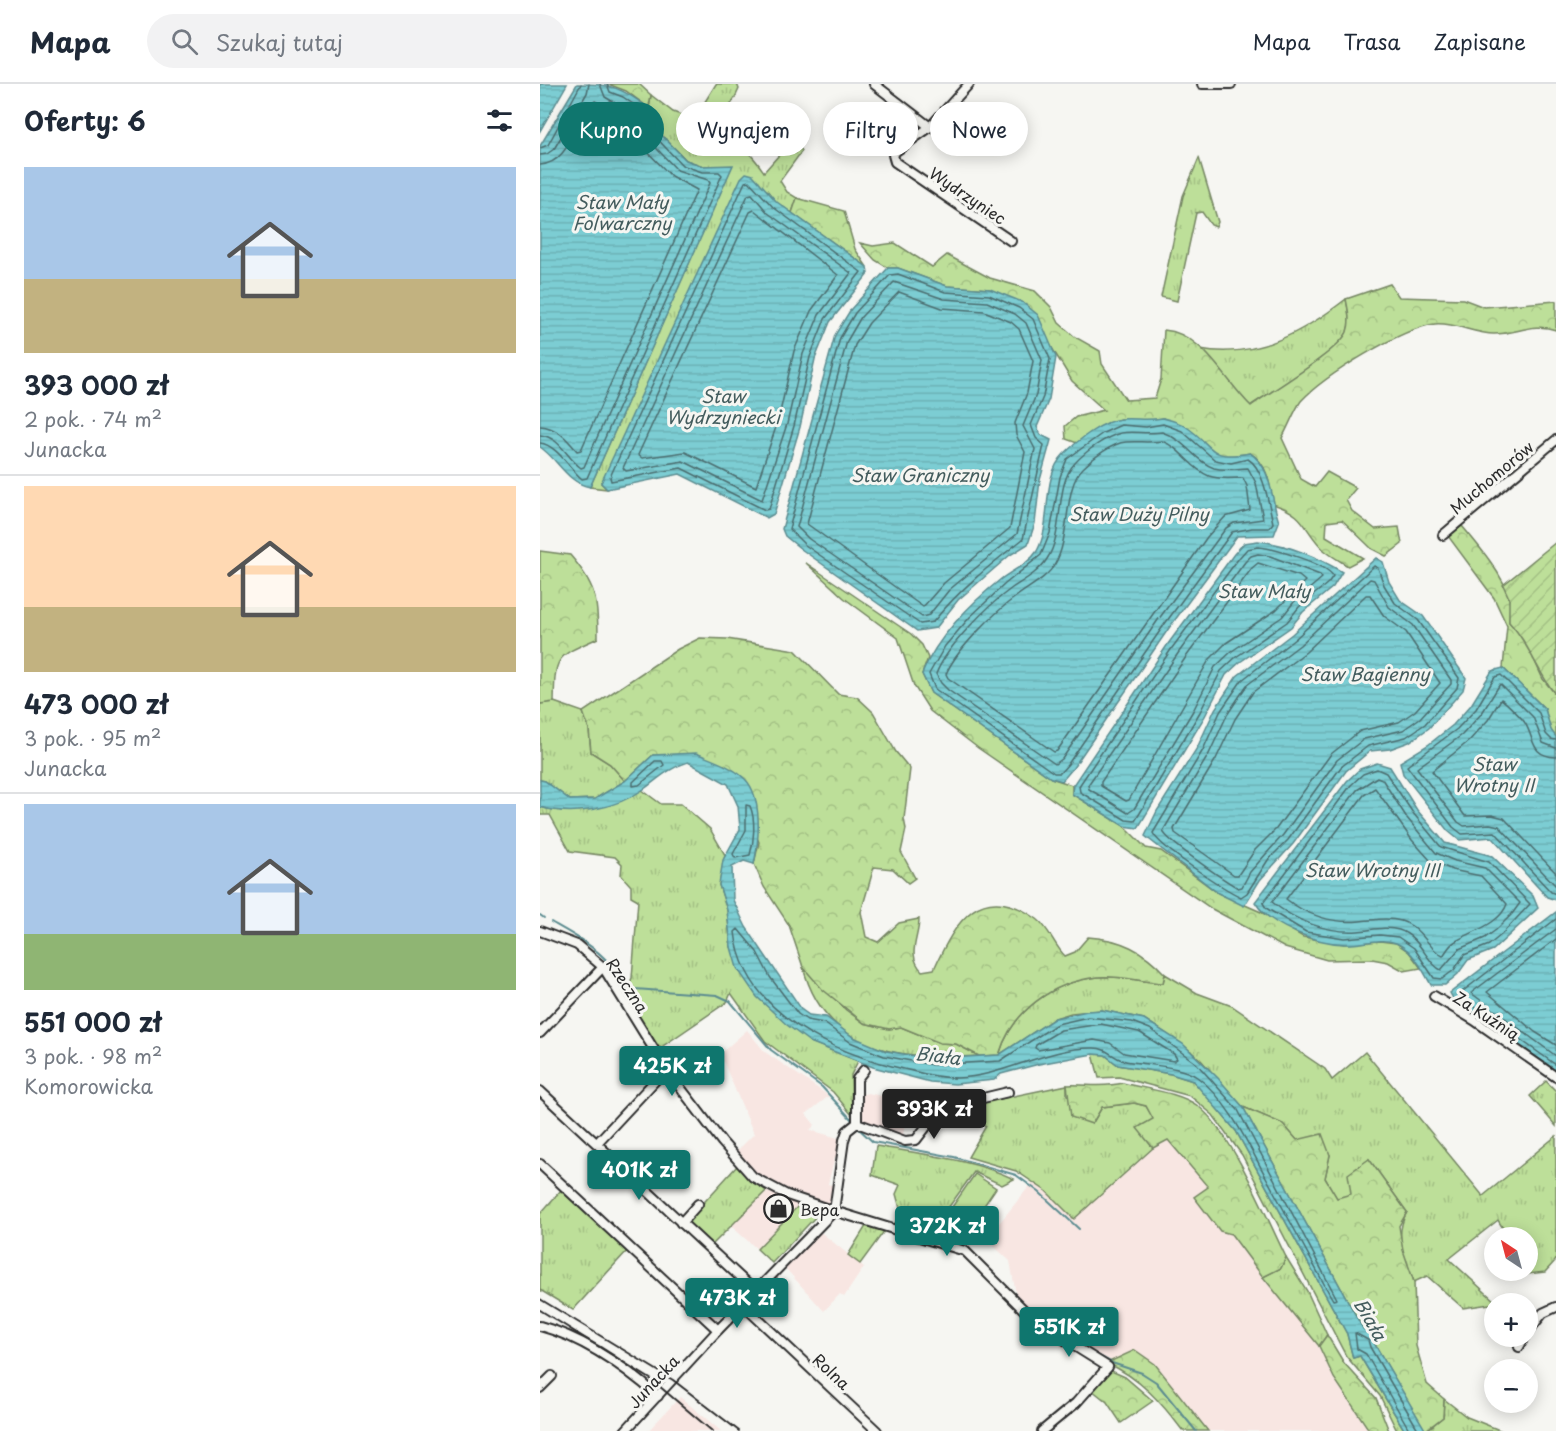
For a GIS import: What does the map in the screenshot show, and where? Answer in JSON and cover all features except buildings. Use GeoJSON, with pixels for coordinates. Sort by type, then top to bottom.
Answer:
{"type":"FeatureCollection","features":[{"type":"Feature","properties":{"kind":"street"},"geometry":{"type":"LineString","coordinates":[[874,84],[930,127]]}},
{"type":"Feature","properties":{"kind":"street","name":"Wydrzyniec"},"geometry":{"type":"LineString","coordinates":[[953,102],[969,84]]}},
{"type":"Feature","properties":{"kind":"street"},"geometry":{"type":"LineString","coordinates":[[1202,84],[1231,84]]}},
{"type":"Feature","properties":{"kind":"street","name":"Wydrzyniec"},"geometry":{"type":"LineString","coordinates":[[930,127],[896,151],[893,156],[895,162],[1011,241]]}},
{"type":"Feature","properties":{"kind":"street","name":"Muchomorów"},"geometry":{"type":"LineString","coordinates":[[1443,534],[1556,440]]}},
{"type":"Feature","properties":{"kind":"street","name":"Rzeczna"},"geometry":{"type":"LineString","coordinates":[[540,931],[577,945],[603,967],[666,1069],[722,1142],[753,1177],[787,1195],[965,1251],[1036,1322],[1108,1367],[1076,1403],[1042,1431]]}},
{"type":"Feature","properties":{"kind":"street"},"geometry":{"type":"LineString","coordinates":[[540,1033],[603,967]]}},
{"type":"Feature","properties":{"kind":"street","name":"Za Kuźnią"},"geometry":{"type":"LineString","coordinates":[[1434,996],[1474,1020],[1556,1077]]}},
{"type":"Feature","properties":{"kind":"street"},"geometry":{"type":"LineString","coordinates":[[597,1143],[666,1069]]}},
{"type":"Feature","properties":{"kind":"street"},"geometry":{"type":"LineString","coordinates":[[857,1123],[857,1079],[864,1070]]}},
{"type":"Feature","properties":{"kind":"street"},"geometry":{"type":"LineString","coordinates":[[540,1091],[755,1291]]}},
{"type":"Feature","properties":{"kind":"street"},"geometry":{"type":"LineString","coordinates":[[857,1123],[905,1141],[916,1140],[933,1118],[950,1106],[1008,1092]]}},
{"type":"Feature","properties":{"kind":"street"},"geometry":{"type":"LineString","coordinates":[[834,1211],[844,1140],[847,1131],[857,1123]]}},
{"type":"Feature","properties":{"kind":"street"},"geometry":{"type":"LineString","coordinates":[[540,1164],[718,1330]]}},
{"type":"Feature","properties":{"kind":"street"},"geometry":{"type":"LineString","coordinates":[[681,1223],[698,1204]]}},
{"type":"Feature","properties":{"kind":"street","name":"Junacka"},"geometry":{"type":"LineString","coordinates":[[625,1431],[755,1291],[834,1211]]}},
{"type":"Feature","properties":{"kind":"street","name":"Rolna"},"geometry":{"type":"LineString","coordinates":[[742,1305],[877,1431]]}},
{"type":"Feature","properties":{"kind":"street"},"geometry":{"type":"LineString","coordinates":[[1538,1319],[1543,1313],[1556,1307]]}},
{"type":"Feature","properties":{"kind":"street"},"geometry":{"type":"LineString","coordinates":[[540,1326],[564,1332],[583,1342],[614,1361],[658,1396]]}},
{"type":"Feature","properties":{"kind":"street"},"geometry":{"type":"LineString","coordinates":[[540,1388],[552,1376]]}},
{"type":"Feature","properties":{"kind":"shaded area"},"geometry":{"type":"Polygon","coordinates":[[[747,1030],[765,1052],[829,1096],[806,1114],[815,1125],[810,1130],[838,1138],[840,1142],[838,1157],[835,1157],[828,1184],[835,1186],[829,1206],[772,1185],[755,1174],[735,1153],[754,1134],[720,1054],[747,1030]]]}},
{"type":"Feature","properties":{"kind":"shaded area"},"geometry":{"type":"Polygon","coordinates":[[[868,1093],[908,1102],[903,1136],[860,1119],[860,1095],[868,1093]]]}},
{"type":"Feature","properties":{"kind":"shaded area"},"geometry":{"type":"Polygon","coordinates":[[[1168,1140],[1208,1187],[1194,1197],[1231,1234],[1319,1346],[1334,1378],[1366,1427],[1373,1431],[1208,1431],[1155,1364],[1107,1363],[1046,1324],[1016,1295],[1010,1261],[986,1239],[1033,1182],[1046,1191],[1074,1219],[1153,1148],[1168,1140]]]}},
{"type":"Feature","properties":{"kind":"shaded area"},"geometry":{"type":"Polygon","coordinates":[[[766,1191],[799,1205],[757,1249],[731,1226],[766,1191]]]}},
{"type":"Feature","properties":{"kind":"shaded area"},"geometry":{"type":"Polygon","coordinates":[[[818,1230],[864,1267],[844,1297],[840,1294],[824,1311],[785,1268],[818,1230]]]}},
{"type":"Feature","properties":{"kind":"shaded area"},"geometry":{"type":"Polygon","coordinates":[[[680,1397],[721,1431],[648,1431],[680,1397]]]}},
{"type":"Feature","properties":{"kind":"green space"},"geometry":{"type":"Polygon","coordinates":[[[608,84],[639,84],[651,95],[650,102],[641,102],[626,91],[608,84]]]}},
{"type":"Feature","properties":{"kind":"green space"},"geometry":{"type":"Polygon","coordinates":[[[716,84],[737,84],[739,89],[732,102],[705,102],[716,84]]]}},
{"type":"Feature","properties":{"kind":"green space"},"geometry":{"type":"Polygon","coordinates":[[[651,95],[660,102],[650,102],[651,95]]]}},
{"type":"Feature","properties":{"kind":"green space"},"geometry":{"type":"Polygon","coordinates":[[[664,105],[676,113],[676,150],[664,137],[664,105]]]}},
{"type":"Feature","properties":{"kind":"green space"},"geometry":{"type":"Polygon","coordinates":[[[682,156],[752,156],[764,172],[778,156],[798,156],[780,181],[787,192],[797,198],[792,213],[776,202],[767,190],[601,483],[607,489],[590,487],[732,166],[703,166],[686,160],[682,156]]]}},
{"type":"Feature","properties":{"kind":"green space"},"geometry":{"type":"Polygon","coordinates":[[[1199,158],[1218,222],[1216,227],[1211,225],[1202,212],[1196,213],[1177,301],[1161,297],[1183,196],[1199,158]]]}},
{"type":"Feature","properties":{"kind":"green space"},"geometry":{"type":"Polygon","coordinates":[[[797,198],[844,211],[855,249],[867,267],[792,213],[797,198]]]}},
{"type":"Feature","properties":{"kind":"green space"},"geometry":{"type":"Polygon","coordinates":[[[860,243],[873,246],[895,243],[932,267],[947,255],[990,278],[1035,291],[1051,307],[1059,323],[1075,337],[1100,351],[1102,364],[1126,400],[1155,398],[1161,379],[1164,330],[1178,333],[1202,349],[1251,406],[1318,360],[1341,340],[1349,324],[1346,299],[1390,284],[1399,297],[1463,299],[1484,307],[1556,301],[1556,330],[1540,327],[1494,334],[1442,324],[1421,327],[1364,355],[1327,379],[1301,401],[1282,438],[1301,479],[1315,487],[1327,472],[1356,488],[1346,500],[1352,511],[1375,529],[1399,527],[1402,544],[1386,556],[1372,549],[1342,520],[1327,522],[1326,536],[1363,558],[1348,566],[1324,550],[1292,513],[1273,504],[1264,469],[1250,453],[1221,455],[1163,418],[1145,421],[1121,419],[1100,427],[1077,443],[1066,439],[1065,426],[1076,417],[1104,410],[1072,381],[1049,343],[990,289],[947,286],[898,268],[888,268],[875,260],[860,243]]]}},
{"type":"Feature","properties":{"kind":"green space"},"geometry":{"type":"Polygon","coordinates":[[[1346,299],[1349,324],[1341,340],[1318,360],[1250,406],[1200,349],[1240,350],[1278,340],[1314,322],[1346,299]]]}},
{"type":"Feature","properties":{"kind":"green space"},"geometry":{"type":"Polygon","coordinates":[[[1462,526],[1502,580],[1510,601],[1509,622],[1525,640],[1543,679],[1556,695],[1556,737],[1551,731],[1545,709],[1503,668],[1507,626],[1494,598],[1448,536],[1462,526]]]}},
{"type":"Feature","properties":{"kind":"green space"},"geometry":{"type":"Polygon","coordinates":[[[1556,542],[1556,695],[1509,622],[1509,598],[1503,585],[1556,542]]]}},
{"type":"Feature","properties":{"kind":"green space"},"geometry":{"type":"Polygon","coordinates":[[[540,551],[570,555],[585,575],[594,593],[598,638],[565,654],[560,660],[555,675],[554,702],[540,704],[540,551]]]}},
{"type":"Feature","properties":{"kind":"green space"},"geometry":{"type":"Polygon","coordinates":[[[806,563],[911,634],[922,645],[928,658],[922,674],[931,693],[1051,778],[1072,785],[1072,794],[1124,826],[1146,848],[1161,851],[1218,893],[1261,912],[1303,937],[1344,944],[1380,941],[1396,943],[1409,952],[1421,968],[1404,971],[1388,962],[1372,959],[1327,960],[1285,948],[1212,909],[978,748],[930,711],[914,686],[898,638],[844,598],[806,563]]]}},
{"type":"Feature","properties":{"kind":"green space"},"geometry":{"type":"Polygon","coordinates":[[[700,638],[727,639],[795,650],[838,694],[857,697],[873,712],[896,752],[910,769],[904,819],[906,829],[901,852],[915,878],[908,883],[893,869],[874,867],[861,912],[866,937],[878,942],[899,923],[919,919],[914,946],[915,959],[922,971],[934,969],[942,951],[961,921],[986,904],[1000,903],[1017,908],[1037,919],[1065,956],[1075,952],[1088,937],[1111,940],[1131,947],[1148,958],[1165,974],[1163,983],[1098,977],[1065,985],[1036,1001],[1024,1012],[1013,1025],[999,1055],[979,1056],[956,1044],[940,1043],[901,1027],[889,1029],[864,1023],[822,989],[803,967],[789,925],[764,887],[754,864],[759,842],[724,765],[653,755],[625,781],[610,764],[591,752],[589,729],[583,712],[678,649],[700,638]]]}},
{"type":"Feature","properties":{"kind":"green space"},"geometry":{"type":"Polygon","coordinates":[[[554,702],[583,712],[589,729],[591,752],[610,764],[625,781],[595,799],[570,800],[545,781],[540,780],[540,704],[554,702]]]}},
{"type":"Feature","properties":{"kind":"green space"},"geometry":{"type":"Polygon","coordinates":[[[642,790],[661,804],[681,804],[710,829],[725,855],[719,885],[727,910],[731,947],[811,1042],[858,1061],[851,1075],[852,1115],[833,1092],[765,1041],[731,993],[727,1002],[657,1050],[625,994],[632,978],[638,900],[631,896],[631,886],[621,875],[622,864],[615,857],[570,851],[550,815],[540,815],[540,807],[567,811],[592,808],[618,801],[642,790]]]}},
{"type":"Feature","properties":{"kind":"green space"},"geometry":{"type":"Polygon","coordinates":[[[803,967],[846,1010],[864,1023],[889,1029],[901,1027],[940,1043],[956,1044],[979,1056],[923,1056],[896,1052],[871,1045],[848,1034],[829,1017],[814,995],[803,967]]]}},
{"type":"Feature","properties":{"kind":"green space"},"geometry":{"type":"Polygon","coordinates":[[[1165,974],[1197,993],[1232,1006],[1325,1069],[1332,1080],[1365,1052],[1483,1196],[1556,1136],[1556,1260],[1545,1272],[1538,1273],[1538,1227],[1502,1227],[1498,1220],[1489,1227],[1484,1227],[1484,1231],[1449,1259],[1486,1293],[1484,1293],[1484,1305],[1463,1308],[1427,1276],[1414,1282],[1401,1239],[1403,1221],[1407,1212],[1369,1159],[1351,1195],[1337,1199],[1325,1178],[1330,1155],[1297,1140],[1283,1124],[1243,1107],[1200,1059],[1144,1019],[1102,1010],[1071,1013],[1055,1018],[999,1055],[1013,1025],[1024,1012],[1036,1001],[1065,985],[1098,977],[1163,983],[1165,974]]]}},
{"type":"Feature","properties":{"kind":"green space"},"geometry":{"type":"Polygon","coordinates":[[[1093,1054],[1105,1055],[1118,1065],[1171,1074],[1193,1081],[1204,1092],[1236,1131],[1347,1334],[1353,1358],[1360,1356],[1405,1431],[1397,1431],[1380,1396],[1346,1356],[1242,1155],[1213,1115],[1190,1096],[1119,1077],[1099,1078],[1093,1054]]]}},
{"type":"Feature","properties":{"kind":"green space"},"geometry":{"type":"Polygon","coordinates":[[[1546,1081],[1556,1091],[1556,1126],[1530,1096],[1546,1081]]]}},
{"type":"Feature","properties":{"kind":"green space"},"geometry":{"type":"Polygon","coordinates":[[[1123,1083],[1181,1097],[1198,1106],[1211,1118],[1236,1155],[1286,1257],[1281,1268],[1263,1277],[1231,1234],[1220,1231],[1194,1197],[1208,1187],[1168,1140],[1153,1148],[1137,1128],[1153,1119],[1146,1106],[1134,1103],[1102,1107],[1092,1124],[1071,1117],[1067,1085],[1102,1086],[1123,1083]]]}},
{"type":"Feature","properties":{"kind":"green space"},"geometry":{"type":"Polygon","coordinates":[[[1067,1085],[1067,1095],[1092,1124],[1102,1107],[1134,1103],[1146,1106],[1154,1119],[1138,1128],[1153,1148],[1074,1219],[1046,1191],[1016,1171],[968,1157],[986,1126],[951,1109],[1067,1085]]]}},
{"type":"Feature","properties":{"kind":"green space"},"geometry":{"type":"Polygon","coordinates":[[[1243,1107],[1283,1124],[1297,1140],[1322,1134],[1330,1155],[1325,1178],[1337,1198],[1351,1194],[1348,1174],[1369,1159],[1407,1212],[1399,1226],[1403,1250],[1414,1282],[1416,1346],[1427,1384],[1444,1399],[1443,1417],[1425,1431],[1374,1343],[1380,1339],[1363,1329],[1243,1107]]]}},
{"type":"Feature","properties":{"kind":"green space"},"geometry":{"type":"Polygon","coordinates":[[[876,1146],[964,1162],[1014,1179],[1002,1185],[974,1172],[943,1215],[965,1231],[963,1245],[894,1225],[901,1212],[896,1194],[900,1185],[872,1175],[876,1146]]]}},
{"type":"Feature","properties":{"kind":"green space"},"geometry":{"type":"Polygon","coordinates":[[[737,1166],[766,1191],[711,1246],[686,1222],[737,1166]]]}},
{"type":"Feature","properties":{"kind":"green space"},"geometry":{"type":"Polygon","coordinates":[[[975,1174],[996,1188],[973,1222],[952,1207],[975,1174]]]}},
{"type":"Feature","properties":{"kind":"green space"},"geometry":{"type":"Polygon","coordinates":[[[561,1190],[627,1251],[573,1310],[540,1290],[540,1214],[561,1190]]]}},
{"type":"Feature","properties":{"kind":"green space"},"geometry":{"type":"Polygon","coordinates":[[[799,1205],[820,1212],[772,1263],[757,1249],[799,1205]]]}},
{"type":"Feature","properties":{"kind":"green space"},"geometry":{"type":"Polygon","coordinates":[[[866,1226],[885,1230],[860,1264],[848,1255],[866,1226]]]}},
{"type":"Feature","properties":{"kind":"green space"},"geometry":{"type":"Polygon","coordinates":[[[1286,1257],[1307,1291],[1327,1335],[1319,1346],[1263,1277],[1281,1268],[1286,1257]]]}},
{"type":"Feature","properties":{"kind":"green space"},"geometry":{"type":"Polygon","coordinates":[[[1327,1335],[1344,1363],[1376,1398],[1389,1431],[1373,1431],[1367,1427],[1334,1378],[1319,1346],[1327,1335]]]}},
{"type":"Feature","properties":{"kind":"green space"},"geometry":{"type":"Polygon","coordinates":[[[1135,1350],[1155,1364],[1208,1431],[1183,1431],[1140,1383],[1107,1363],[1135,1350]]]}},
{"type":"Feature","properties":{"kind":"green space"},"geometry":{"type":"Polygon","coordinates":[[[1109,1370],[1125,1377],[1153,1401],[1121,1423],[1107,1402],[1092,1390],[1109,1370]]]}},
{"type":"Feature","properties":{"kind":"green space"},"geometry":{"type":"Polygon","coordinates":[[[1444,1399],[1467,1417],[1502,1431],[1426,1431],[1443,1417],[1444,1399]]]}},
{"type":"Feature","properties":{"kind":"water"},"geometry":{"type":"Polygon","coordinates":[[[540,84],[567,84],[540,131],[540,84]]]}},
{"type":"Feature","properties":{"kind":"water","name":"Staw Mały Folwarczny"},"geometry":{"type":"Polygon","coordinates":[[[577,84],[608,86],[623,91],[640,102],[566,102],[577,84]]]}},
{"type":"Feature","properties":{"kind":"water","name":"Staw Mały Folwarczny"},"geometry":{"type":"Polygon","coordinates":[[[558,116],[558,156],[664,156],[664,137],[676,150],[676,156],[682,156],[686,160],[703,166],[733,165],[590,487],[575,481],[540,447],[540,146],[558,116]]]}},
{"type":"Feature","properties":{"kind":"water","name":"Staw Wydrzyniecki"},"geometry":{"type":"Polygon","coordinates":[[[746,173],[753,175],[777,202],[867,267],[868,274],[830,322],[815,359],[800,427],[774,514],[767,518],[680,474],[607,489],[601,483],[741,178],[746,173]]]}},
{"type":"Feature","properties":{"kind":"water","name":"Staw Graniczny"},"geometry":{"type":"Polygon","coordinates":[[[888,268],[898,268],[947,286],[990,289],[1022,302],[1038,315],[1056,357],[1049,399],[1037,427],[1041,435],[1051,440],[1040,480],[1035,523],[1028,544],[1010,555],[958,600],[936,628],[917,631],[801,549],[785,536],[782,529],[835,335],[851,309],[888,268]]]}},
{"type":"Feature","properties":{"kind":"water","name":"Staw Duży Pilny"},"geometry":{"type":"Polygon","coordinates":[[[1163,418],[1185,426],[1218,453],[1236,455],[1250,453],[1257,459],[1267,475],[1279,522],[1274,535],[1237,536],[1169,628],[1073,768],[1062,781],[1051,778],[931,693],[922,674],[945,634],[967,610],[1001,579],[1030,560],[1037,551],[1045,527],[1052,475],[1064,454],[1083,437],[1115,420],[1163,418]]]}},
{"type":"Feature","properties":{"kind":"water","name":"Staw Mały"},"geometry":{"type":"Polygon","coordinates":[[[1258,541],[1302,552],[1342,572],[1333,587],[1303,612],[1291,627],[1240,662],[1226,675],[1205,716],[1138,828],[1124,826],[1072,794],[1073,785],[1168,644],[1234,554],[1244,543],[1258,541]]]}},
{"type":"Feature","properties":{"kind":"water","name":"Staw Bagienny"},"geometry":{"type":"Polygon","coordinates":[[[1376,558],[1383,562],[1389,582],[1400,600],[1423,616],[1466,678],[1463,690],[1429,728],[1409,742],[1390,749],[1370,751],[1346,771],[1293,844],[1260,880],[1244,906],[1218,893],[1145,836],[1157,811],[1197,748],[1215,709],[1237,676],[1292,634],[1376,558]]]}},
{"type":"Feature","properties":{"kind":"water","name":"Staw Wrotny II"},"geometry":{"type":"Polygon","coordinates":[[[1503,668],[1545,709],[1551,730],[1556,737],[1556,900],[1547,897],[1492,837],[1459,840],[1448,831],[1403,774],[1400,762],[1428,745],[1453,725],[1471,705],[1492,671],[1503,668]]]}},
{"type":"Feature","properties":{"kind":"water"},"geometry":{"type":"Polygon","coordinates":[[[696,753],[734,770],[751,787],[755,797],[758,820],[756,854],[754,864],[744,861],[732,867],[733,900],[746,927],[802,1010],[809,1015],[826,1017],[853,1037],[886,1051],[933,1059],[999,1055],[1055,1018],[1102,1010],[1144,1019],[1183,1044],[1218,1078],[1243,1107],[1363,1329],[1380,1339],[1374,1343],[1426,1431],[1405,1431],[1360,1356],[1353,1358],[1347,1334],[1236,1131],[1193,1081],[1171,1074],[1118,1065],[1105,1055],[1093,1054],[1039,1064],[1001,1074],[994,1080],[955,1084],[930,1082],[873,1067],[810,1042],[787,1025],[757,997],[737,968],[731,947],[727,910],[719,885],[723,860],[740,829],[738,806],[728,784],[688,762],[670,770],[621,802],[580,811],[540,807],[540,780],[545,781],[570,800],[595,799],[625,781],[653,755],[696,753]]]}},
{"type":"Feature","properties":{"kind":"water","name":"Staw Wrotny III"},"geometry":{"type":"Polygon","coordinates":[[[1377,763],[1390,767],[1417,810],[1445,843],[1492,856],[1533,896],[1538,908],[1493,950],[1468,960],[1458,974],[1445,985],[1431,985],[1408,950],[1396,943],[1377,941],[1345,944],[1321,941],[1282,926],[1262,911],[1255,902],[1347,781],[1360,769],[1377,763]]]}},
{"type":"Feature","properties":{"kind":"water"},"geometry":{"type":"Polygon","coordinates":[[[1556,912],[1556,1072],[1522,1051],[1481,1016],[1455,1002],[1450,993],[1556,912]]]}},
{"type":"Feature","properties":{"kind":"waterway"},"geometry":{"type":"LineString","coordinates":[[540,915],[544,918]]}},
{"type":"Feature","properties":{"kind":"waterway"},"geometry":{"type":"LineString","coordinates":[[551,922],[596,951],[635,989],[717,995],[730,1001],[771,1050],[822,1087],[852,1120]]}},
{"type":"Feature","properties":{"kind":"waterway"},"geometry":{"type":"LineString","coordinates":[[857,1127],[873,1142],[954,1157],[1016,1175],[1039,1192],[1079,1229]]}},
{"type":"Feature","properties":{"kind":"waterway"},"geometry":{"type":"LineString","coordinates":[[1045,1320],[1056,1330]]}},
{"type":"Feature","properties":{"kind":"waterway"},"geometry":{"type":"LineString","coordinates":[[1081,1346],[1112,1363],[1142,1373],[1156,1382],[1196,1431]]}},
{"type":"Feature","properties":{"kind":"railway"},"geometry":{"type":"LineString","coordinates":[[540,1299],[673,1380],[739,1431]]}},
{"type":"Feature","properties":{"kind":"railway"},"geometry":{"type":"LineString","coordinates":[[540,1310],[652,1380],[712,1431]]}},
{"type":"Feature","properties":{"kind":"place","name":"Bepa"},"geometry":{"type":"Point","coordinates":[779,1209]}},
{"type":"Feature","properties":{"kind":"water label","name":"Biała"},"geometry":{"type":"Point","coordinates":[938,1055]}},
{"type":"Feature","properties":{"kind":"water label","name":"Biała"},"geometry":{"type":"Point","coordinates":[1371,1319]}}]}
